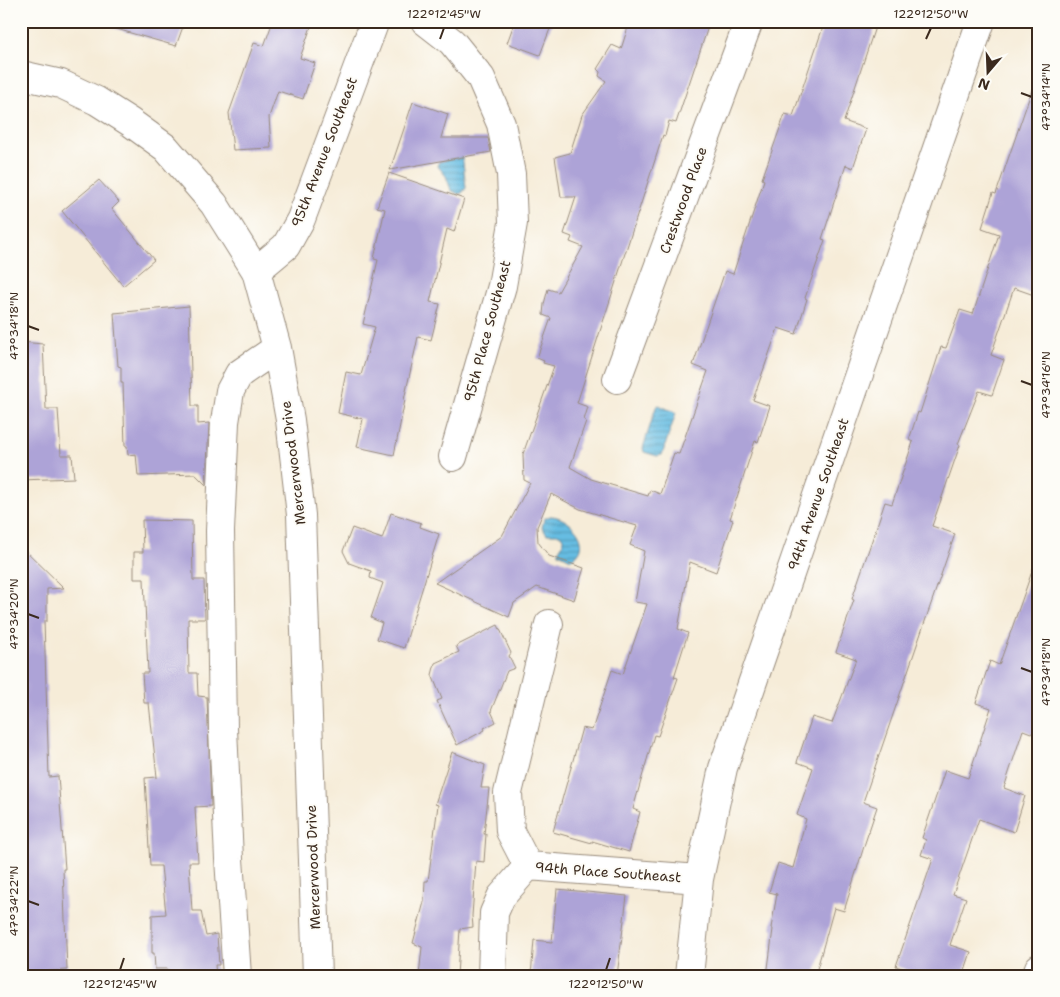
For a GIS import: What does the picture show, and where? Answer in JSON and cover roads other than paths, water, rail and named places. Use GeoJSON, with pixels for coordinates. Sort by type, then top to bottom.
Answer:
{"type":"FeatureCollection","features":[{"type":"Feature","properties":{"kind":"street","name":"95th Avenue Southeast"},"geometry":{"type":"LineString","coordinates":[[256,271],[286,246],[301,219],[374,21]]}},
{"type":"Feature","properties":{"kind":"street","name":"95th Place Southeast"},"geometry":{"type":"LineString","coordinates":[[425,21],[452,42],[481,78],[501,124],[511,174],[513,223],[502,286],[453,457]]}},
{"type":"Feature","properties":{"kind":"street","name":"Crestwood Place"},"geometry":{"type":"LineString","coordinates":[[617,379],[749,21]]}},
{"type":"Feature","properties":{"kind":"street","name":"94th Avenue Southeast"},"geometry":{"type":"LineString","coordinates":[[689,976],[699,879],[724,768],[982,21]]}},
{"type":"Feature","properties":{"kind":"street","name":"Mercerwood Drive"},"geometry":{"type":"LineString","coordinates":[[21,75],[60,84],[97,101],[166,148],[214,204],[256,271],[277,348],[290,420],[301,515],[317,976]]}},
{"type":"Feature","properties":{"kind":"street"},"geometry":{"type":"LineString","coordinates":[[237,976],[223,729],[220,531],[225,422],[230,392],[239,374],[277,348]]}},
{"type":"Feature","properties":{"kind":"street","name":"94th Place Southeast"},"geometry":{"type":"LineString","coordinates":[[549,624],[508,793],[510,832],[528,866],[699,879]]}},
{"type":"Feature","properties":{"kind":"street"},"geometry":{"type":"LineString","coordinates":[[492,976],[494,913],[501,897],[528,866]]}},
{"type":"Feature","properties":{"kind":"street"},"geometry":{"type":"LineString","coordinates":[[1036,976],[1039,968]]}},
{"type":"Feature","properties":{"kind":"water"},"geometry":{"type":"Polygon","coordinates":[[[462,158],[463,162],[466,188],[462,193],[458,194],[451,190],[446,176],[437,165],[439,162],[462,158]]]}},
{"type":"Feature","properties":{"kind":"water"},"geometry":{"type":"Polygon","coordinates":[[[659,405],[676,413],[662,455],[657,456],[644,452],[643,448],[656,407],[659,405]]]}},
{"type":"Feature","properties":{"kind":"water"},"geometry":{"type":"Polygon","coordinates":[[[550,516],[566,521],[578,533],[581,547],[578,553],[571,559],[559,553],[563,544],[563,538],[560,534],[547,534],[542,528],[544,519],[550,516]]]}}]}
